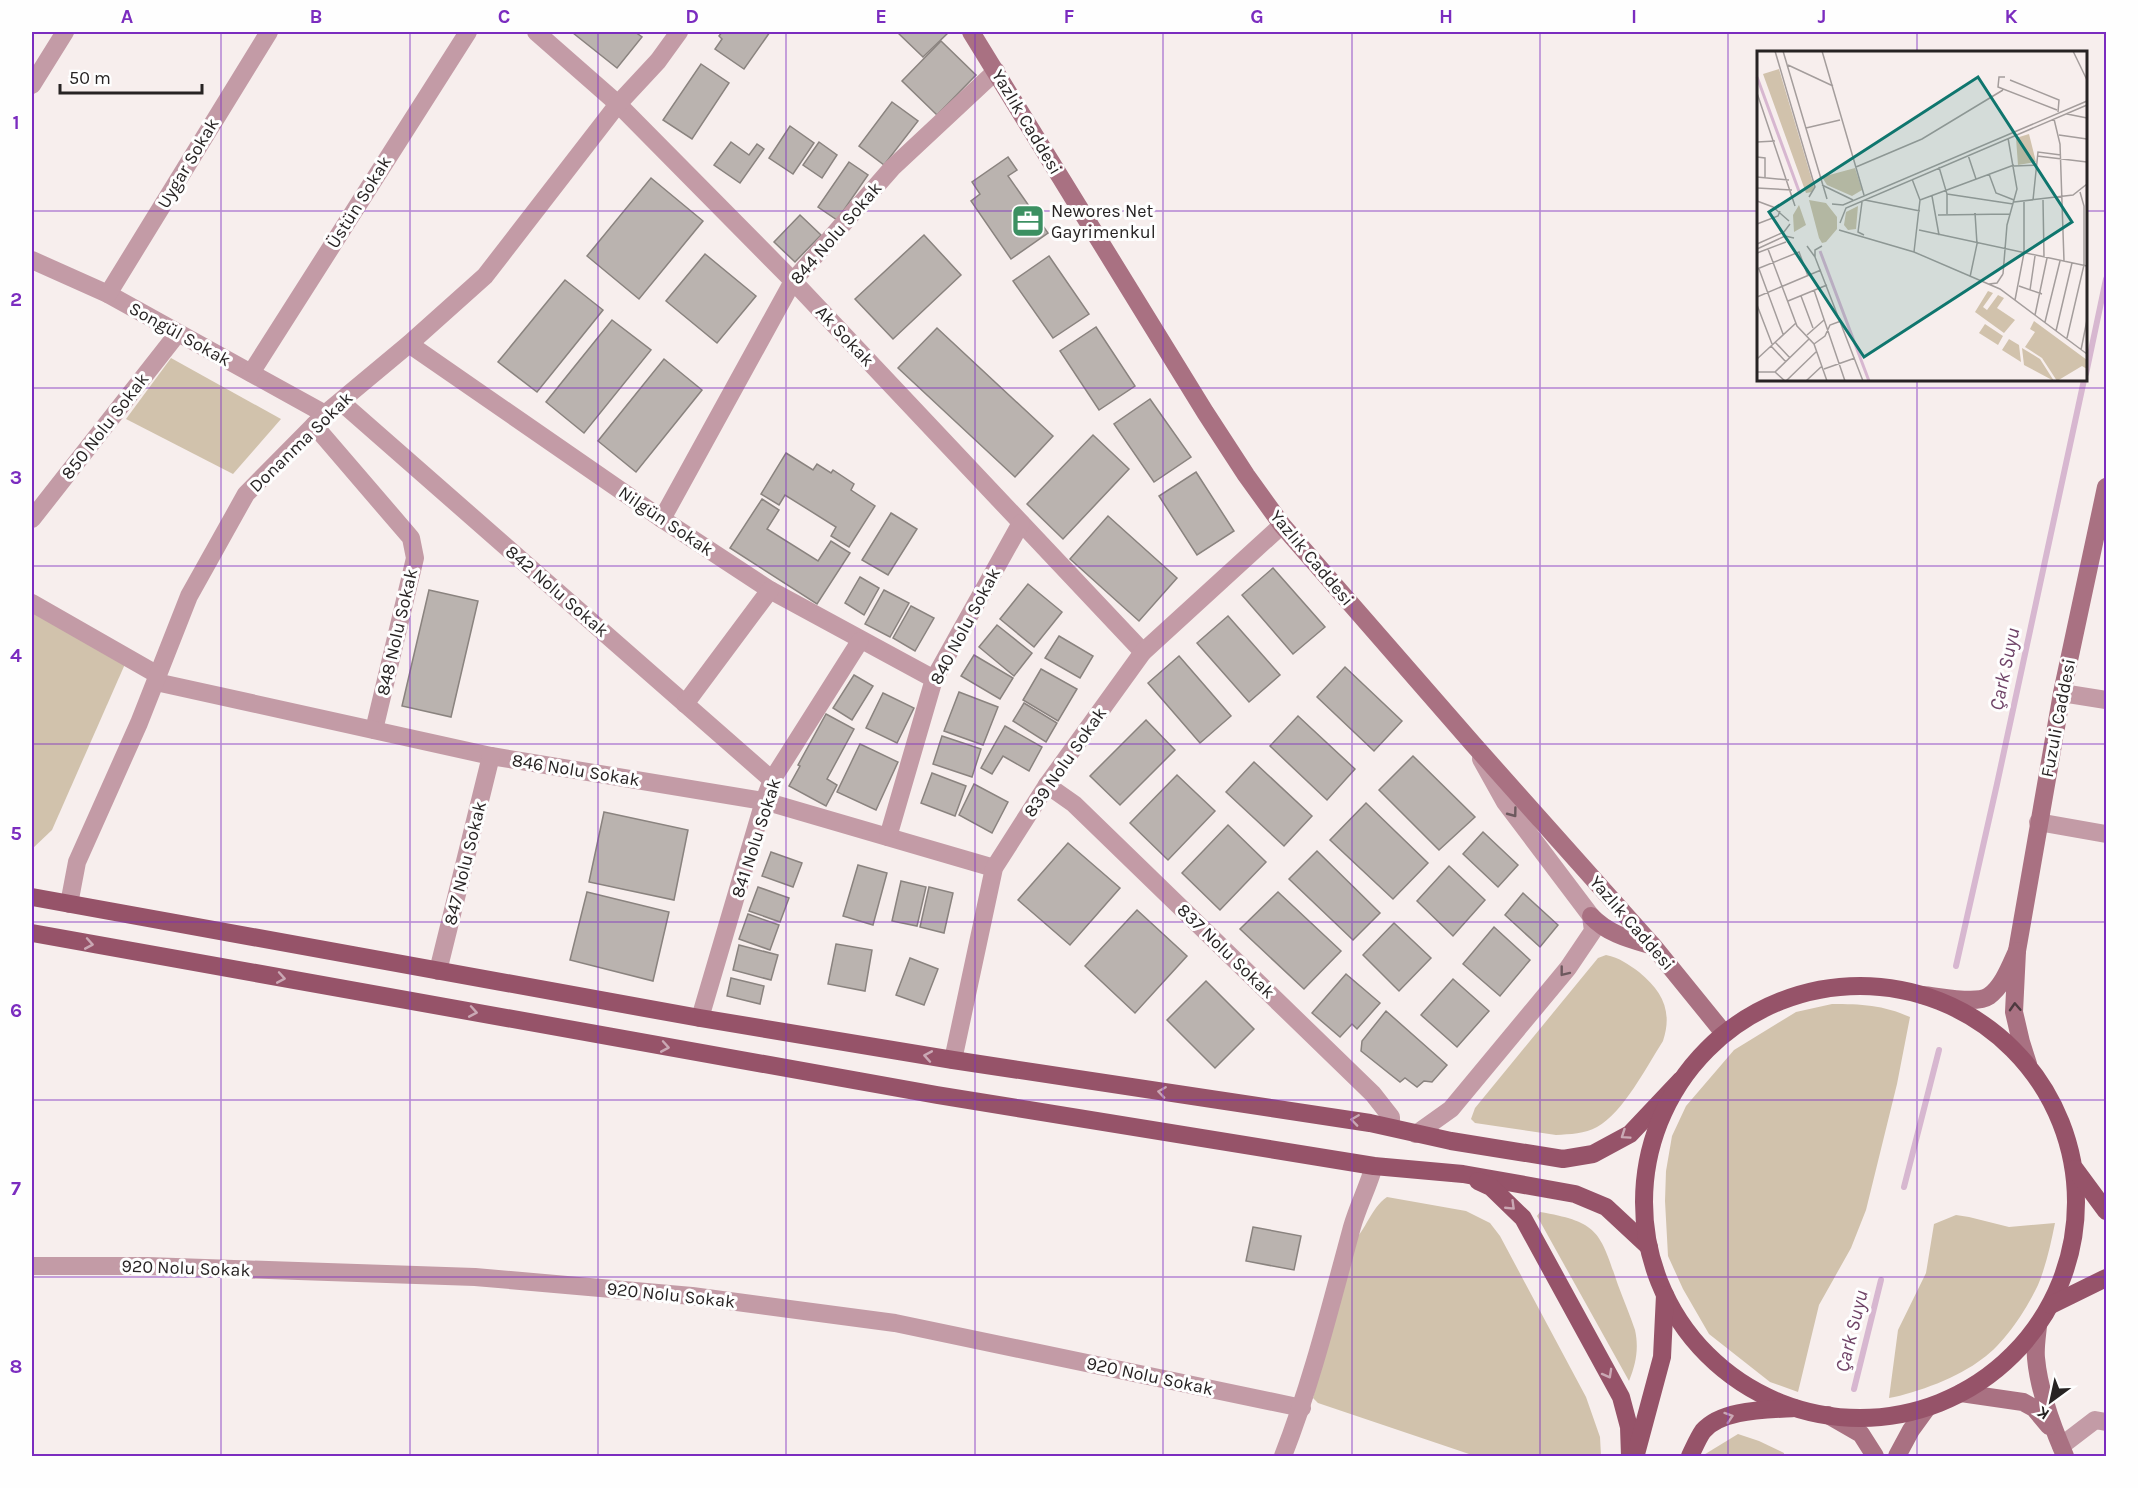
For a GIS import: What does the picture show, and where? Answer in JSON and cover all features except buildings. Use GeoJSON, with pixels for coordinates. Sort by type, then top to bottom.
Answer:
{"type":"FeatureCollection","features":[{"type":"Feature","properties":{"kind":"main road","name":"Yazlık Caddesi"},"geometry":{"type":"LineString","coordinates":[[971,32],[1205,412],[1282,525],[1654,947],[1723,1032]]}},
{"type":"Feature","properties":{"kind":"main road","name":"Fuzuli Caddesi"},"geometry":{"type":"LineString","coordinates":[[2017,951],[2062,693],[2106,487]]}},
{"type":"Feature","properties":{"kind":"main road"},"geometry":{"type":"LineString","coordinates":[[32,897],[700,1018],[952,1060],[1359,1121],[1451,1142],[1563,1159],[1593,1154],[1630,1134],[1723,1032],[1755,1012],[1788,998],[1832,987],[1877,986],[1922,995],[1971,1000],[1984,998],[1989,996],[2002,982],[2017,951]]}},
{"type":"Feature","properties":{"kind":"main road"},"geometry":{"type":"LineString","coordinates":[[1591,916],[1603,928],[1654,947]]}},
{"type":"Feature","properties":{"kind":"main road"},"geometry":{"type":"LineString","coordinates":[[32,933],[937,1095],[1374,1166],[1463,1174],[1575,1194],[1606,1207],[1649,1247]]}},
{"type":"Feature","properties":{"kind":"main road"},"geometry":{"type":"LineString","coordinates":[[1681,1080],[1660,1118],[1648,1160],[1644,1203],[1649,1247],[1665,1295],[1688,1332],[1718,1364],[1754,1389],[1796,1407],[1828,1415],[1878,1417],[1927,1408],[1961,1393],[1999,1367],[2016,1352],[2038,1326],[2051,1305],[2066,1269],[2075,1230],[2077,1190],[2074,1168],[2055,1110],[2028,1064],[2014,1012],[2017,951]]}},
{"type":"Feature","properties":{"kind":"main road"},"geometry":{"type":"LineString","coordinates":[[1922,995],[1975,1018],[1999,1036],[2028,1064]]}},
{"type":"Feature","properties":{"kind":"main road"},"geometry":{"type":"LineString","coordinates":[[2074,1168],[2106,1211]]}},
{"type":"Feature","properties":{"kind":"main road"},"geometry":{"type":"LineString","coordinates":[[1463,1174],[1491,1187],[1523,1218],[1621,1397],[1629,1427],[1630,1456]]}},
{"type":"Feature","properties":{"kind":"main road"},"geometry":{"type":"LineString","coordinates":[[2051,1305],[2106,1278]]}},
{"type":"Feature","properties":{"kind":"main road"},"geometry":{"type":"LineString","coordinates":[[1635,1456],[1662,1357],[1665,1295]]}},
{"type":"Feature","properties":{"kind":"main road"},"geometry":{"type":"LineString","coordinates":[[2038,1326],[2036,1357],[2042,1391],[2060,1445]]}},
{"type":"Feature","properties":{"kind":"main road"},"geometry":{"type":"LineString","coordinates":[[1961,1393],[2025,1403],[2034,1408],[2060,1445]]}},
{"type":"Feature","properties":{"kind":"main road"},"geometry":{"type":"LineString","coordinates":[[1690,1456],[1702,1432],[1720,1420],[1742,1413],[1796,1407]]}},
{"type":"Feature","properties":{"kind":"main road"},"geometry":{"type":"LineString","coordinates":[[1898,1456],[1911,1430],[1927,1408]]}},
{"type":"Feature","properties":{"kind":"main road"},"geometry":{"type":"LineString","coordinates":[[1828,1415],[1861,1434],[1875,1456]]}},
{"type":"Feature","properties":{"kind":"street"},"geometry":{"type":"LineString","coordinates":[[32,85],[65,32]]}},
{"type":"Feature","properties":{"kind":"street","name":"Uygar Sokak"},"geometry":{"type":"LineString","coordinates":[[108,294],[269,32]]}},
{"type":"Feature","properties":{"kind":"street","name":"Üstün Sokak"},"geometry":{"type":"LineString","coordinates":[[251,373],[468,32]]}},
{"type":"Feature","properties":{"kind":"street","name":"Ak Sokak"},"geometry":{"type":"LineString","coordinates":[[536,32],[618,104],[793,280],[1143,652]]}},
{"type":"Feature","properties":{"kind":"street","name":"Donanma Sokak"},"geometry":{"type":"LineString","coordinates":[[69,904],[77,862],[157,678],[189,596],[246,494],[320,419],[485,276],[618,104],[658,61],[679,32]]}},
{"type":"Feature","properties":{"kind":"street","name":"844 Nolu Sokak"},"geometry":{"type":"LineString","coordinates":[[662,519],[793,280],[892,168],[996,71]]}},
{"type":"Feature","properties":{"kind":"street","name":"Songül Sokak"},"geometry":{"type":"LineString","coordinates":[[32,260],[108,294],[251,373],[320,419]]}},
{"type":"Feature","properties":{"kind":"street","name":"850 Nolu Sokak"},"geometry":{"type":"LineString","coordinates":[[32,519],[178,333]]}},
{"type":"Feature","properties":{"kind":"street","name":"Nilgün Sokak"},"geometry":{"type":"LineString","coordinates":[[409,344],[662,519],[770,590],[860,641],[934,679]]}},
{"type":"Feature","properties":{"kind":"street","name":"842 Nolu Sokak"},"geometry":{"type":"LineString","coordinates":[[341,402],[772,780]]}},
{"type":"Feature","properties":{"kind":"street","name":"848 Nolu Sokak"},"geometry":{"type":"LineString","coordinates":[[320,419],[411,538],[415,558],[374,730]]}},
{"type":"Feature","properties":{"kind":"street","name":"840 Nolu Sokak"},"geometry":{"type":"LineString","coordinates":[[888,837],[934,679],[1021,523]]}},
{"type":"Feature","properties":{"kind":"street","name":"839 Nolu Sokak"},"geometry":{"type":"LineString","coordinates":[[952,1060],[994,868],[1047,785],[1143,652],[1282,525]]}},
{"type":"Feature","properties":{"kind":"street"},"geometry":{"type":"LineString","coordinates":[[686,704],[770,590]]}},
{"type":"Feature","properties":{"kind":"street","name":"846 Nolu Sokak"},"geometry":{"type":"LineString","coordinates":[[32,603],[157,678],[491,756],[764,801],[994,868]]}},
{"type":"Feature","properties":{"kind":"street","name":"841 Nolu Sokak"},"geometry":{"type":"LineString","coordinates":[[700,1018],[772,780],[860,641]]}},
{"type":"Feature","properties":{"kind":"street"},"geometry":{"type":"LineString","coordinates":[[2062,693],[2106,700]]}},
{"type":"Feature","properties":{"kind":"street"},"geometry":{"type":"LineString","coordinates":[[1416,1134],[1451,1109],[1568,968],[1593,930],[1591,916],[1505,802],[1473,744]]}},
{"type":"Feature","properties":{"kind":"street","name":"847 Nolu Sokak"},"geometry":{"type":"LineString","coordinates":[[438,971],[491,756]]}},
{"type":"Feature","properties":{"kind":"street","name":"837 Nolu Sokak"},"geometry":{"type":"LineString","coordinates":[[1047,785],[1074,804],[1372,1094],[1391,1117],[1390,1127]]}},
{"type":"Feature","properties":{"kind":"street"},"geometry":{"type":"LineString","coordinates":[[2038,822],[2106,834]]}},
{"type":"Feature","properties":{"kind":"street"},"geometry":{"type":"LineString","coordinates":[[1282,1456],[1302,1408],[1353,1222],[1374,1166]]}},
{"type":"Feature","properties":{"kind":"street","name":"920 Nolu Sokak"},"geometry":{"type":"LineString","coordinates":[[32,1266],[147,1266],[475,1277],[692,1296],[895,1323],[1302,1408]]}},
{"type":"Feature","properties":{"kind":"street"},"geometry":{"type":"LineString","coordinates":[[2060,1445],[2095,1420],[2106,1422]]}},
{"type":"Feature","properties":{"kind":"shaded area"},"geometry":{"type":"Polygon","coordinates":[[[171,358],[281,419],[233,474],[126,419],[171,358]]]}},
{"type":"Feature","properties":{"kind":"shaded area"},"geometry":{"type":"Polygon","coordinates":[[[32,611],[125,664],[52,830],[32,849],[32,611]]]}},
{"type":"Feature","properties":{"kind":"shaded area"},"geometry":{"type":"Polygon","coordinates":[[[1606,955],[1624,962],[1647,979],[1659,994],[1666,1011],[1666,1030],[1663,1041],[1625,1100],[1607,1120],[1597,1127],[1577,1133],[1556,1135],[1475,1123],[1471,1119],[1475,1108],[1598,958],[1606,955]]]}},
{"type":"Feature","properties":{"kind":"shaded area"},"geometry":{"type":"Polygon","coordinates":[[[1832,1004],[1872,1006],[1910,1017],[1897,1084],[1866,1210],[1851,1248],[1819,1305],[1798,1392],[1770,1382],[1709,1334],[1683,1289],[1668,1256],[1666,1171],[1672,1136],[1686,1106],[1734,1050],[1796,1012],[1832,1004]]]}},
{"type":"Feature","properties":{"kind":"shaded area"},"geometry":{"type":"Polygon","coordinates":[[[1387,1197],[1466,1211],[1490,1223],[1500,1236],[1586,1397],[1600,1437],[1601,1456],[1475,1456],[1318,1403],[1313,1398],[1352,1243],[1376,1207],[1387,1197]]]}},
{"type":"Feature","properties":{"kind":"shaded area"},"geometry":{"type":"Polygon","coordinates":[[[1540,1212],[1575,1220],[1594,1232],[1601,1241],[1635,1330],[1636,1356],[1629,1381],[1537,1216],[1540,1212]]]}},
{"type":"Feature","properties":{"kind":"shaded area"},"geometry":{"type":"Polygon","coordinates":[[[1956,1215],[2009,1227],[2055,1223],[2041,1278],[2014,1325],[1991,1352],[1962,1372],[1912,1392],[1889,1398],[1898,1330],[1926,1273],[1934,1224],[1956,1215]]]}},
{"type":"Feature","properties":{"kind":"shaded area"},"geometry":{"type":"Polygon","coordinates":[[[1738,1434],[1759,1441],[1784,1453],[1784,1456],[1702,1456],[1738,1434]]]}},
{"type":"Feature","properties":{"kind":"waterway","name":"Çark Suyu"},"geometry":{"type":"LineString","coordinates":[[2087,369],[2106,279]]}},
{"type":"Feature","properties":{"kind":"waterway","name":"Çark Suyu"},"geometry":{"type":"LineString","coordinates":[[1956,966],[2084,381]]}},
{"type":"Feature","properties":{"kind":"waterway","name":"Çark Suyu"},"geometry":{"type":"LineString","coordinates":[[1904,1187],[1939,1050]]}},
{"type":"Feature","properties":{"kind":"waterway","name":"Çark Suyu"},"geometry":{"type":"LineString","coordinates":[[1854,1389],[1881,1280]]}},
{"type":"Feature","properties":{"kind":"place","name":"Newores Net Gayrimenkul"},"geometry":{"type":"Point","coordinates":[1028,221]}}]}
